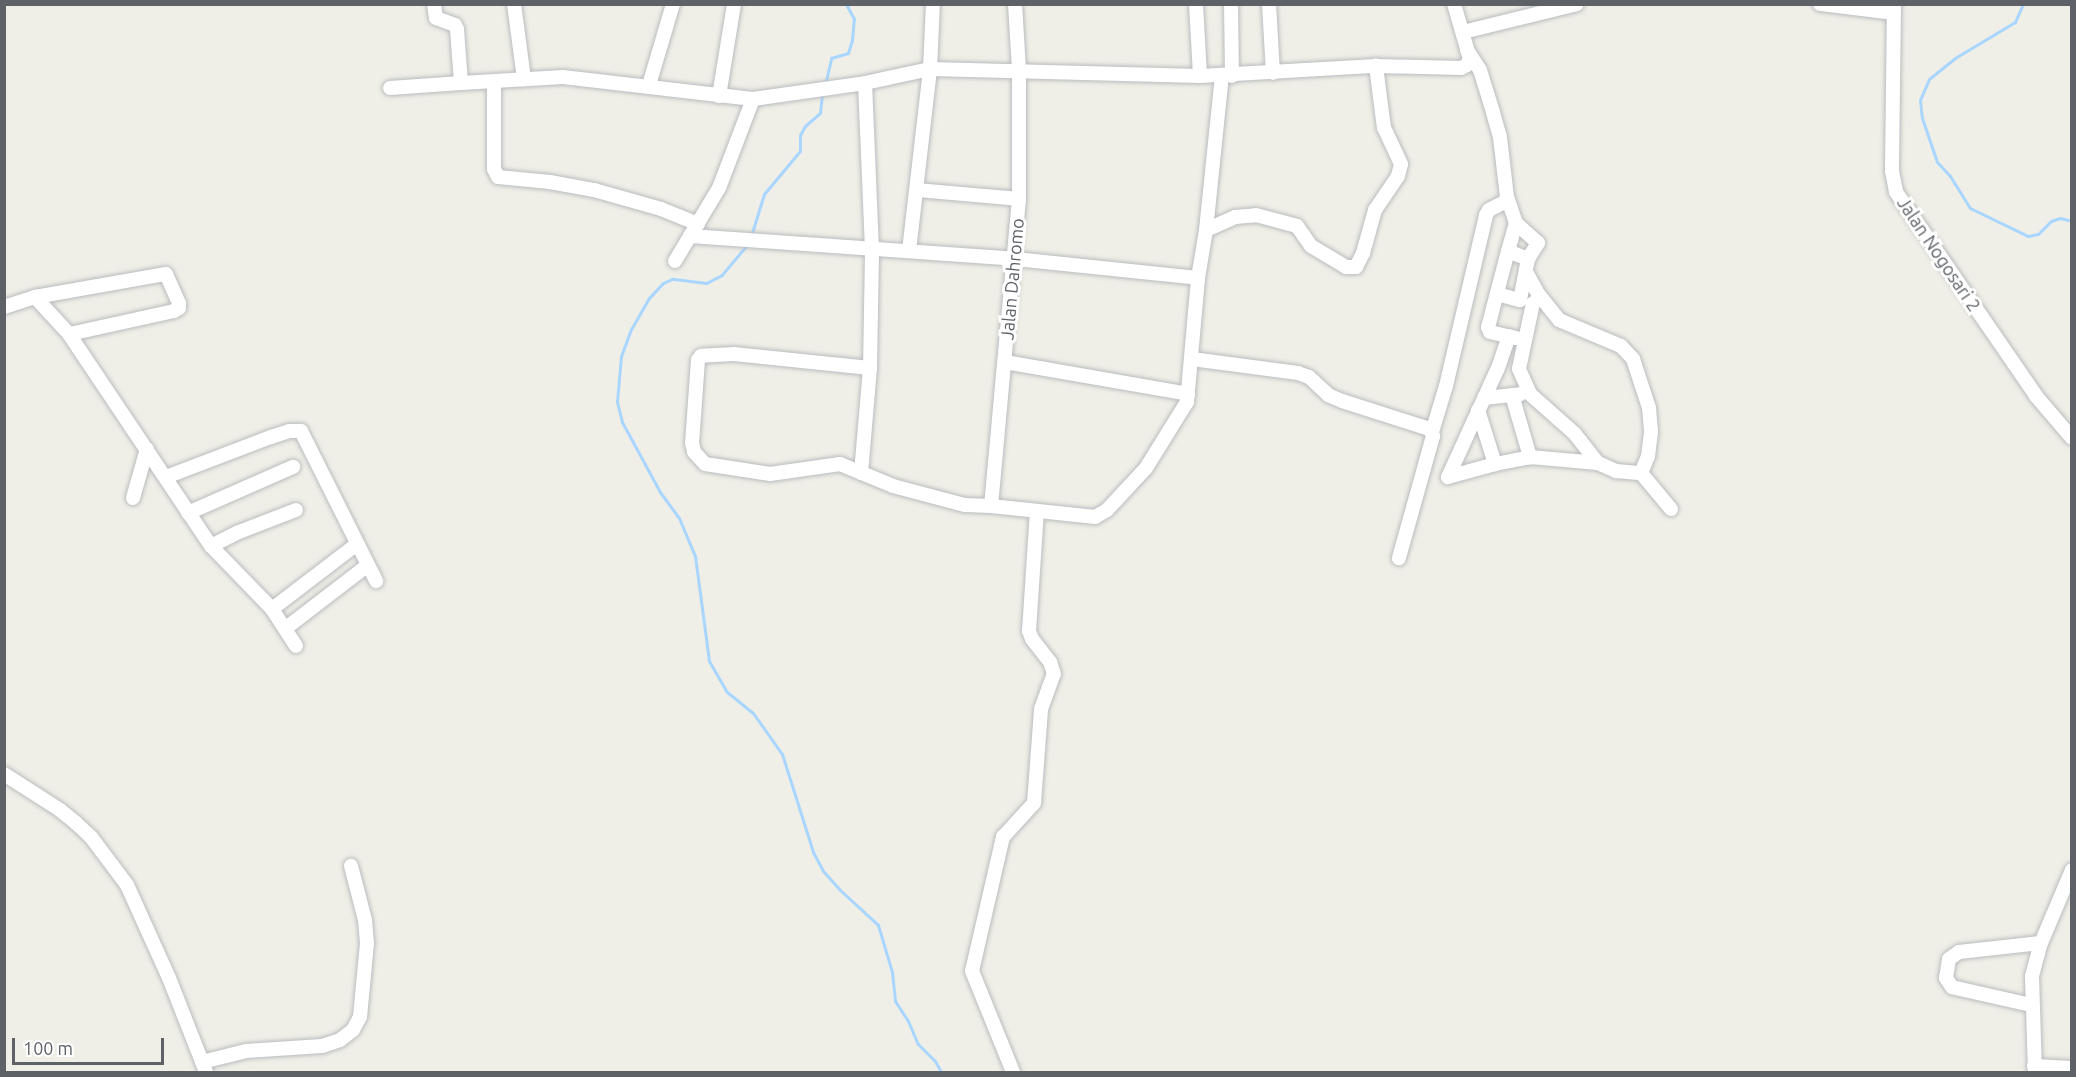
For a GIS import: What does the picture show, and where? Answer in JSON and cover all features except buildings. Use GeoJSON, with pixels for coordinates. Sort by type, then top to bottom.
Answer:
{"type":"FeatureCollection","features":[{"type":"Feature","properties":{"kind":"street"},"geometry":{"type":"LineString","coordinates":[[434,4],[436,18],[458,29],[461,83]]}},
{"type":"Feature","properties":{"kind":"street"},"geometry":{"type":"LineString","coordinates":[[514,4],[524,80]]}},
{"type":"Feature","properties":{"kind":"street"},"geometry":{"type":"LineString","coordinates":[[649,86],[673,4]]}},
{"type":"Feature","properties":{"kind":"street"},"geometry":{"type":"LineString","coordinates":[[718,96],[735,4]]}},
{"type":"Feature","properties":{"kind":"street"},"geometry":{"type":"LineString","coordinates":[[909,251],[930,69],[933,4]]}},
{"type":"Feature","properties":{"kind":"street","name":"Jalan Dahromo"},"geometry":{"type":"LineString","coordinates":[[991,506],[1019,200],[1020,70],[1015,4]]}},
{"type":"Feature","properties":{"kind":"street"},"geometry":{"type":"LineString","coordinates":[[1196,4],[1200,76]]}},
{"type":"Feature","properties":{"kind":"street"},"geometry":{"type":"LineString","coordinates":[[870,368],[734,354],[704,355],[698,360],[692,443],[694,452],[705,464],[770,474],[840,464],[893,486],[954,502],[1095,517],[1107,510],[1146,468],[1186,402],[1188,394],[1198,278],[1227,76],[1231,4]]}},
{"type":"Feature","properties":{"kind":"street"},"geometry":{"type":"LineString","coordinates":[[1269,4],[1273,73]]}},
{"type":"Feature","properties":{"kind":"street"},"geometry":{"type":"LineString","coordinates":[[390,88],[563,77],[753,99],[865,83],[930,69],[1227,76],[1376,66],[1461,68],[1467,65],[1470,59],[1454,4]]}},
{"type":"Feature","properties":{"kind":"street"},"geometry":{"type":"LineString","coordinates":[[1463,32],[1577,4]]}},
{"type":"Feature","properties":{"kind":"street"},"geometry":{"type":"LineString","coordinates":[[1820,4],[1894,9]]}},
{"type":"Feature","properties":{"kind":"street","name":"Jalan Nogosari 2"},"geometry":{"type":"LineString","coordinates":[[1894,9],[1892,171],[1896,192],[2036,396],[2072,438]]}},
{"type":"Feature","properties":{"kind":"street"},"geometry":{"type":"LineString","coordinates":[[1467,50],[1480,70],[1496,120],[1507,197],[1516,223],[1538,243],[1527,266],[1527,302],[1519,369],[1530,393],[1575,434],[1598,463]]}},
{"type":"Feature","properties":{"kind":"street"},"geometry":{"type":"LineString","coordinates":[[1206,230],[1235,217],[1256,215],[1297,226],[1311,246],[1346,267],[1356,267],[1363,254],[1375,210],[1401,170],[1401,158],[1384,128],[1376,66]]}},
{"type":"Feature","properties":{"kind":"street"},"geometry":{"type":"LineString","coordinates":[[494,82],[494,169],[498,177],[550,182],[594,190],[661,209],[698,224]]}},
{"type":"Feature","properties":{"kind":"street"},"geometry":{"type":"LineString","coordinates":[[861,472],[870,368],[872,250],[865,83]]}},
{"type":"Feature","properties":{"kind":"street"},"geometry":{"type":"LineString","coordinates":[[675,261],[729,167],[753,99]]}},
{"type":"Feature","properties":{"kind":"street"},"geometry":{"type":"LineString","coordinates":[[917,190],[1019,200]]}},
{"type":"Feature","properties":{"kind":"street"},"geometry":{"type":"LineString","coordinates":[[1399,558],[1452,364],[1486,215],[1489,210],[1505,202],[1507,197]]}},
{"type":"Feature","properties":{"kind":"street"},"geometry":{"type":"LineString","coordinates":[[1516,223],[1488,327],[1490,332],[1524,339]]}},
{"type":"Feature","properties":{"kind":"street"},"geometry":{"type":"LineString","coordinates":[[690,236],[1015,259],[1198,278]]}},
{"type":"Feature","properties":{"kind":"street"},"geometry":{"type":"LineString","coordinates":[[1508,251],[1527,266],[1548,307],[1559,320],[1621,346],[1633,359],[1649,408],[1652,432],[1648,456],[1641,473]]}},
{"type":"Feature","properties":{"kind":"street"},"geometry":{"type":"LineString","coordinates":[[4,307],[35,297],[166,274],[179,303],[179,308],[174,311],[69,334]]}},
{"type":"Feature","properties":{"kind":"street"},"geometry":{"type":"LineString","coordinates":[[1497,294],[1548,307]]}},
{"type":"Feature","properties":{"kind":"street"},"geometry":{"type":"LineString","coordinates":[[35,297],[69,334],[211,546],[272,609],[296,646]]}},
{"type":"Feature","properties":{"kind":"street"},"geometry":{"type":"LineString","coordinates":[[1509,336],[1479,413],[1448,477],[1494,464],[1530,458],[1598,463],[1616,471],[1641,473],[1671,509]]}},
{"type":"Feature","properties":{"kind":"street"},"geometry":{"type":"LineString","coordinates":[[1192,359],[1298,373],[1309,377],[1328,395],[1432,432]]}},
{"type":"Feature","properties":{"kind":"street"},"geometry":{"type":"LineString","coordinates":[[1005,362],[1188,394]]}},
{"type":"Feature","properties":{"kind":"street"},"geometry":{"type":"LineString","coordinates":[[1479,413],[1512,395],[1530,393]]}},
{"type":"Feature","properties":{"kind":"street"},"geometry":{"type":"LineString","coordinates":[[1512,395],[1530,458]]}},
{"type":"Feature","properties":{"kind":"street"},"geometry":{"type":"LineString","coordinates":[[1479,413],[1494,464]]}},
{"type":"Feature","properties":{"kind":"street"},"geometry":{"type":"LineString","coordinates":[[166,477],[271,437],[289,431],[300,431],[376,581]]}},
{"type":"Feature","properties":{"kind":"street"},"geometry":{"type":"LineString","coordinates":[[133,498],[147,449]]}},
{"type":"Feature","properties":{"kind":"street"},"geometry":{"type":"LineString","coordinates":[[188,513],[293,467]]}},
{"type":"Feature","properties":{"kind":"street"},"geometry":{"type":"LineString","coordinates":[[211,546],[239,532],[296,510]]}},
{"type":"Feature","properties":{"kind":"street"},"geometry":{"type":"LineString","coordinates":[[1013,1072],[972,970],[1003,837],[1034,803],[1041,710],[1054,674],[1050,662],[1032,639],[1029,631],[1037,511]]}},
{"type":"Feature","properties":{"kind":"street"},"geometry":{"type":"LineString","coordinates":[[272,609],[357,544]]}},
{"type":"Feature","properties":{"kind":"street"},"geometry":{"type":"LineString","coordinates":[[286,628],[368,565]]}},
{"type":"Feature","properties":{"kind":"street"},"geometry":{"type":"LineString","coordinates":[[4,774],[76,823],[91,837],[127,885],[151,935],[204,1067],[246,1051],[322,1046],[340,1040],[353,1030],[360,1017],[367,943],[365,920],[351,866]]}},
{"type":"Feature","properties":{"kind":"street"},"geometry":{"type":"LineString","coordinates":[[2072,870],[2041,943],[2032,976],[2031,1005],[2035,1069],[2072,1068]]}},
{"type":"Feature","properties":{"kind":"street"},"geometry":{"type":"LineString","coordinates":[[2031,1005],[1952,987],[1946,978],[1948,959],[1959,952],[2041,943]]}},
{"type":"Feature","properties":{"kind":"waterway"},"geometry":{"type":"LineString","coordinates":[[825,85],[831,58],[848,53],[852,40],[854,19],[846,4]]}},
{"type":"Feature","properties":{"kind":"waterway"},"geometry":{"type":"LineString","coordinates":[[2023,4],[2015,22],[1955,58],[1929,79],[1920,100],[1922,118],[1937,162],[1950,176],[1970,208],[2028,236],[2038,234],[2051,221],[2060,218],[2072,221]]}},
{"type":"Feature","properties":{"kind":"waterway"},"geometry":{"type":"LineString","coordinates":[[751,236],[764,194],[800,151],[800,135],[805,126],[820,113],[822,95]]}},
{"type":"Feature","properties":{"kind":"waterway"},"geometry":{"type":"LineString","coordinates":[[746,246],[722,275],[706,283],[672,279],[663,283],[649,298],[631,329],[621,356],[617,402],[622,422],[660,492],[679,518],[695,556],[709,661],[727,692],[753,713],[782,754],[813,852],[823,871],[839,889],[878,925],[892,972],[895,1001],[908,1021],[918,1044],[935,1061],[941,1072]]}},
{"type":"Feature","properties":{"kind":"waterway"},"geometry":{"type":"LineString","coordinates":[[2022,1072],[2031,1072]]}}]}
